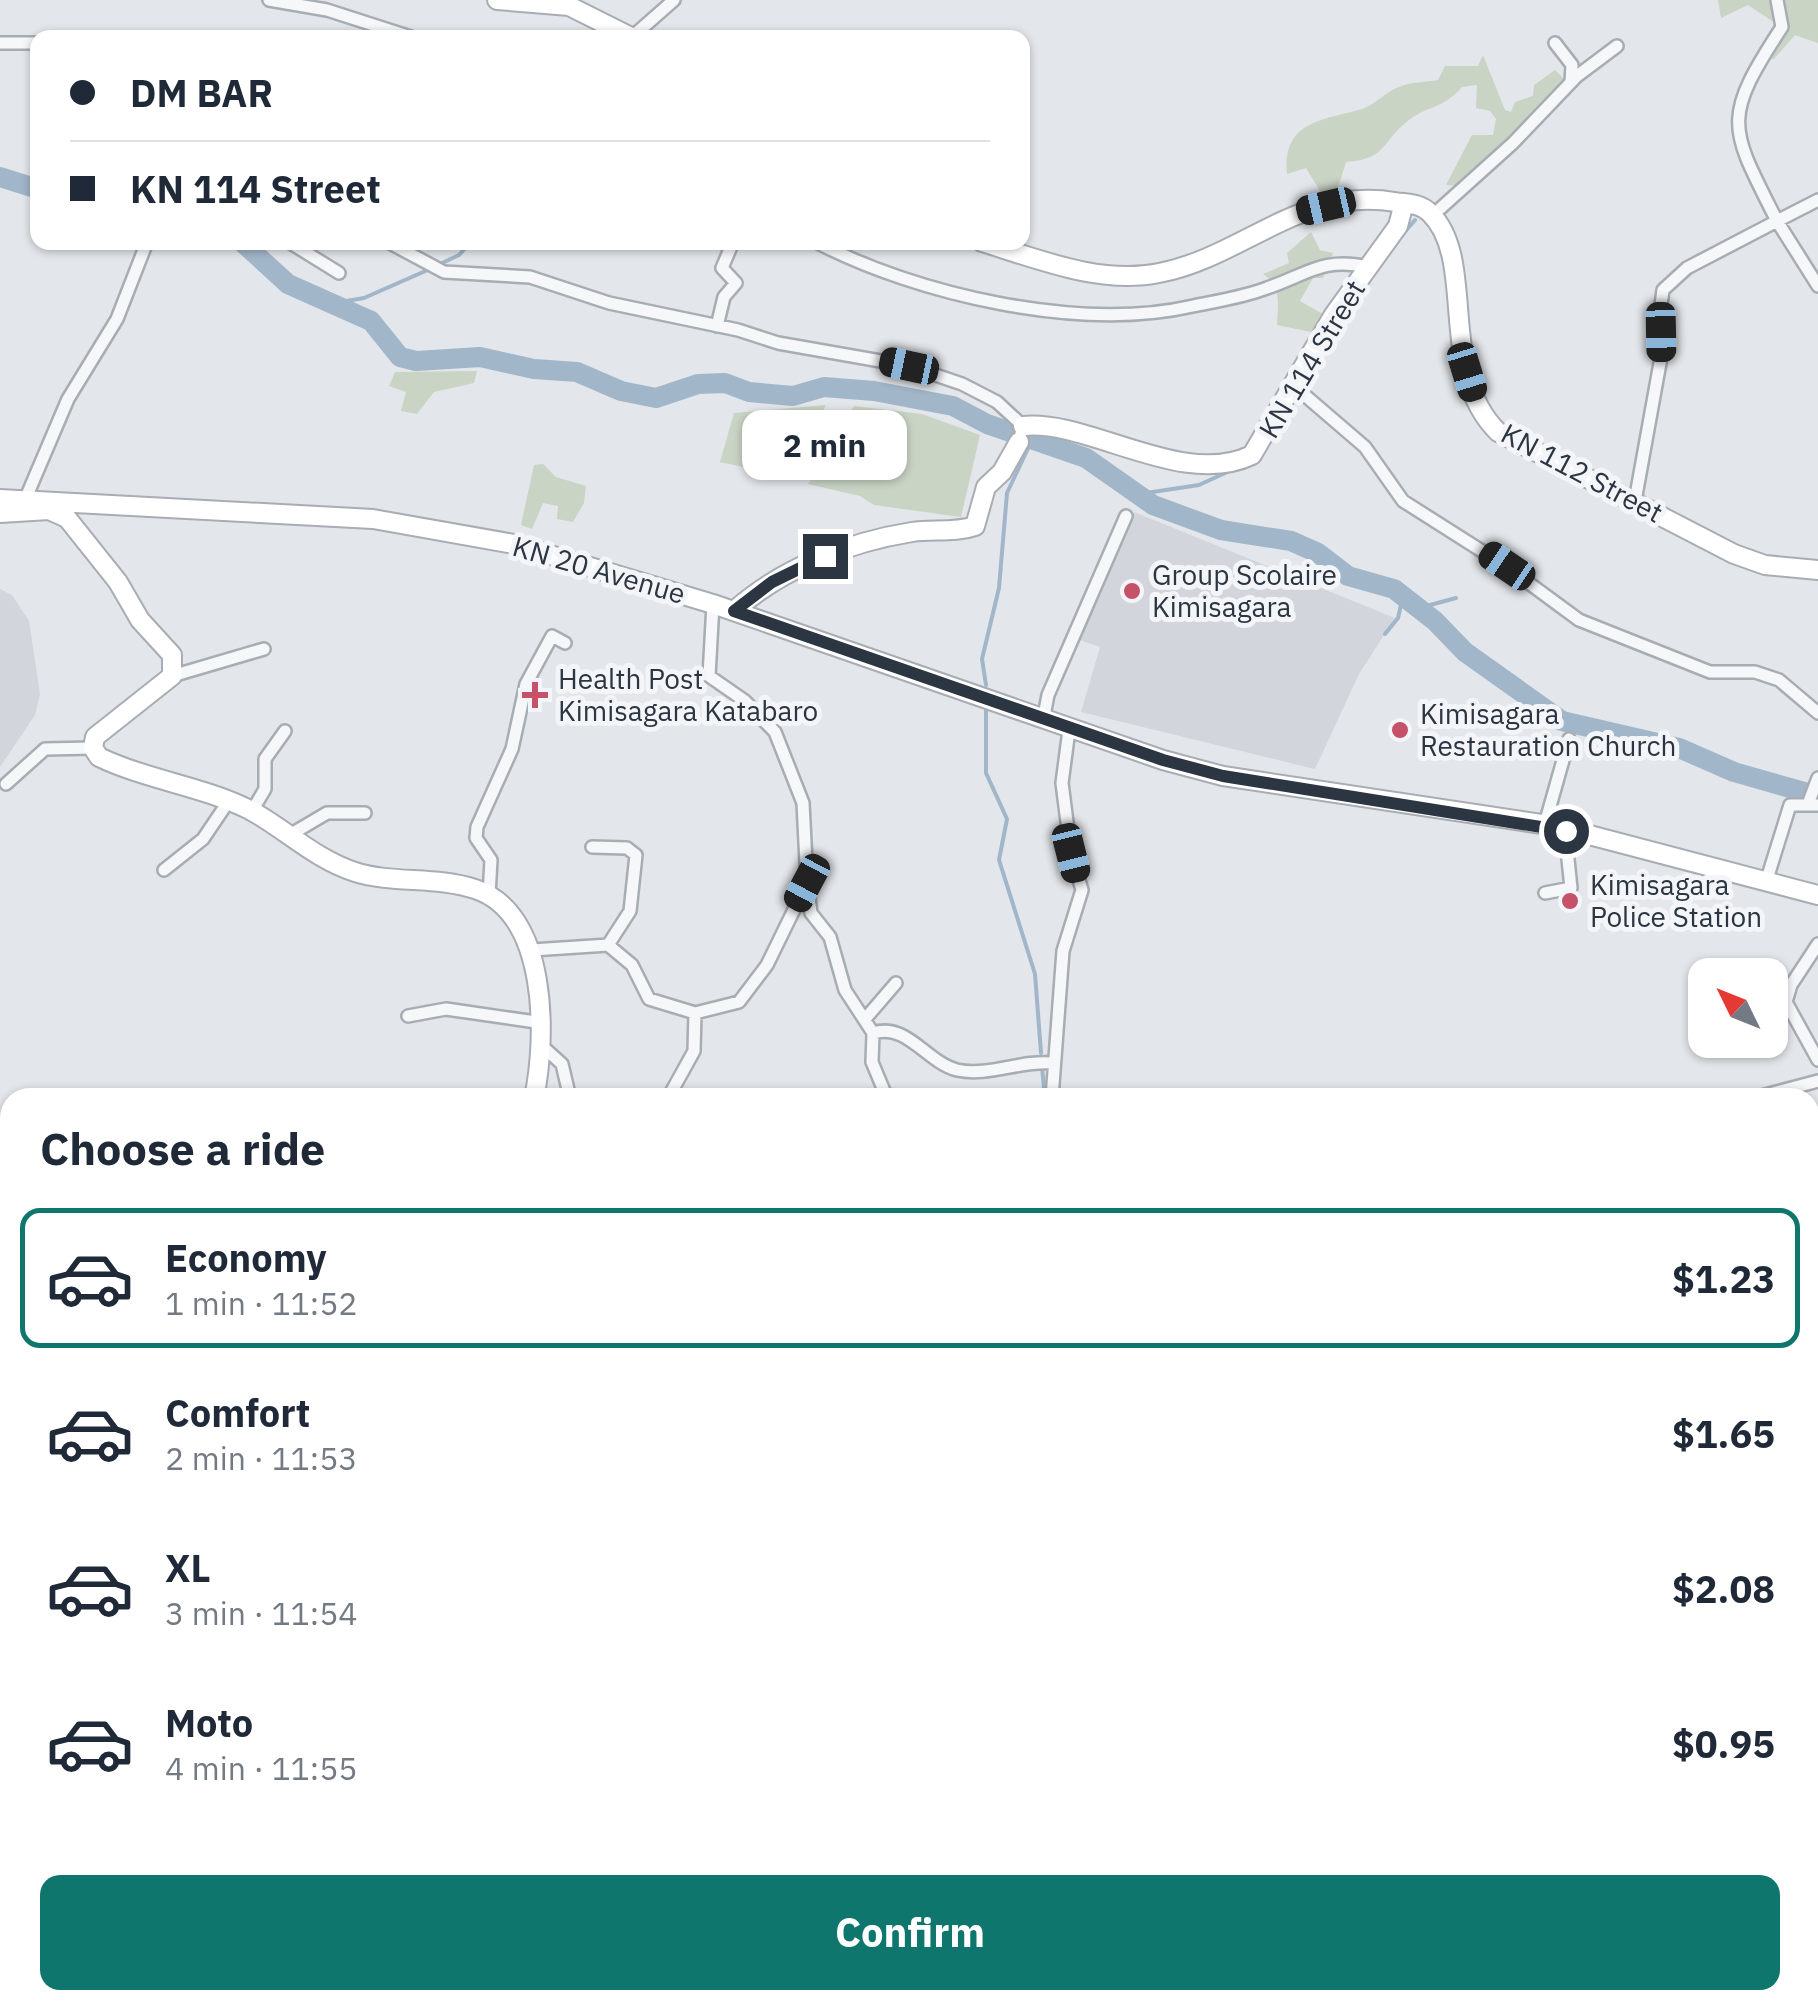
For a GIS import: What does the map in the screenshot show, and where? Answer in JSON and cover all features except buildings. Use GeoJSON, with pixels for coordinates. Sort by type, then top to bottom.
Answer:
{"type":"FeatureCollection","features":[{"type":"Feature","properties":{"kind":"street"},"geometry":{"type":"LineString","coordinates":[[269,0],[327,10],[389,30]]}},
{"type":"Feature","properties":{"kind":"street"},"geometry":{"type":"LineString","coordinates":[[497,0],[568,6],[618,30]]}},
{"type":"Feature","properties":{"kind":"street"},"geometry":{"type":"LineString","coordinates":[[640,30],[674,0]]}},
{"type":"Feature","properties":{"kind":"street"},"geometry":{"type":"LineString","coordinates":[[1776,0],[1782,27],[1744,90],[1736,117],[1746,161],[1776,222],[1818,286]]}},
{"type":"Feature","properties":{"kind":"street"},"geometry":{"type":"LineString","coordinates":[[0,44],[30,43]]}},
{"type":"Feature","properties":{"kind":"street"},"geometry":{"type":"LineString","coordinates":[[1556,43],[1572,65],[1572,82]]}},
{"type":"Feature","properties":{"kind":"street"},"geometry":{"type":"LineString","coordinates":[[1010,250],[1092,273],[1138,276],[1188,264],[1302,211],[1349,200],[1404,203],[1423,207],[1432,215],[1572,82],[1616,46]]}},
{"type":"Feature","properties":{"kind":"street"},"geometry":{"type":"LineString","coordinates":[[1635,501],[1662,352],[1659,319],[1663,290],[1703,258],[1818,200]]}},
{"type":"Feature","properties":{"kind":"street","name":"KN 114 Street"},"geometry":{"type":"LineString","coordinates":[[1021,434],[1070,432],[1180,460],[1242,460],[1258,449],[1333,316],[1398,226],[1404,203]]}},
{"type":"Feature","properties":{"kind":"street","name":"KN 112 Street"},"geometry":{"type":"LineString","coordinates":[[1432,215],[1452,251],[1460,341],[1473,394],[1487,422],[1498,432],[1734,554],[1765,565],[1818,570]]}},
{"type":"Feature","properties":{"kind":"street"},"geometry":{"type":"LineString","coordinates":[[25,500],[68,399],[116,318],[144,250]]}},
{"type":"Feature","properties":{"kind":"street"},"geometry":{"type":"LineString","coordinates":[[302,250],[339,273]]}},
{"type":"Feature","properties":{"kind":"street"},"geometry":{"type":"LineString","coordinates":[[403,250],[444,272],[530,276],[609,303],[805,350],[909,366],[962,384],[996,402],[1021,434],[1002,472],[986,486],[975,526],[902,534],[834,553],[772,582],[734,611]]}},
{"type":"Feature","properties":{"kind":"street"},"geometry":{"type":"LineString","coordinates":[[717,326],[724,297],[736,282],[722,268],[730,250]]}},
{"type":"Feature","properties":{"kind":"street"},"geometry":{"type":"LineString","coordinates":[[835,250],[887,272],[1011,307],[1088,315],[1191,307],[1263,290],[1334,261],[1368,267]]}},
{"type":"Feature","properties":{"kind":"street"},"geometry":{"type":"LineString","coordinates":[[1294,386],[1353,434],[1402,501],[1496,559],[1579,620],[1710,672],[1755,672],[1779,680],[1818,713]]}},
{"type":"Feature","properties":{"kind":"street","name":"KN 20 Avenue"},"geometry":{"type":"LineString","coordinates":[[0,498],[414,524],[514,544],[713,604],[1042,721],[1223,776],[1545,824],[1818,895]]}},
{"type":"Feature","properties":{"kind":"street"},"geometry":{"type":"LineString","coordinates":[[0,513],[49,510],[67,518],[118,582],[140,620],[167,644],[174,666],[172,676],[162,688],[110,722],[96,737],[93,748]]}},
{"type":"Feature","properties":{"kind":"street"},"geometry":{"type":"LineString","coordinates":[[1042,721],[1048,695],[1126,516]]}},
{"type":"Feature","properties":{"kind":"street"},"geometry":{"type":"LineString","coordinates":[[713,604],[707,671],[775,732],[803,803],[811,913],[830,937],[845,990],[872,1033],[872,1062],[883,1088]]}},
{"type":"Feature","properties":{"kind":"street"},"geometry":{"type":"LineString","coordinates":[[489,896],[491,860],[476,838],[477,827],[512,748],[526,684],[552,636],[564,643]]}},
{"type":"Feature","properties":{"kind":"street"},"geometry":{"type":"LineString","coordinates":[[172,676],[264,649]]}},
{"type":"Feature","properties":{"kind":"street"},"geometry":{"type":"LineString","coordinates":[[1052,1088],[1062,951],[1082,890],[1071,853],[1062,783],[1069,730]]}},
{"type":"Feature","properties":{"kind":"street"},"geometry":{"type":"LineString","coordinates":[[252,812],[265,789],[265,759],[285,731]]}},
{"type":"Feature","properties":{"kind":"street"},"geometry":{"type":"LineString","coordinates":[[1545,824],[1570,738]]}},
{"type":"Feature","properties":{"kind":"street"},"geometry":{"type":"LineString","coordinates":[[6,784],[45,749],[93,748],[112,764],[252,812],[355,872],[464,886],[489,896],[515,916],[532,950],[543,1023],[536,1088]]}},
{"type":"Feature","properties":{"kind":"street"},"geometry":{"type":"LineString","coordinates":[[1767,879],[1788,808],[1796,803],[1812,803],[1817,780]]}},
{"type":"Feature","properties":{"kind":"street"},"geometry":{"type":"LineString","coordinates":[[164,870],[203,839],[228,802]]}},
{"type":"Feature","properties":{"kind":"street"},"geometry":{"type":"LineString","coordinates":[[288,836],[327,812],[365,813]]}},
{"type":"Feature","properties":{"kind":"street"},"geometry":{"type":"LineString","coordinates":[[1545,893],[1578,886],[1566,831]]}},
{"type":"Feature","properties":{"kind":"street"},"geometry":{"type":"LineString","coordinates":[[592,846],[627,848],[636,854],[630,911],[608,945]]}},
{"type":"Feature","properties":{"kind":"street"},"geometry":{"type":"LineString","coordinates":[[532,950],[608,945],[632,965],[649,999],[694,1014],[729,1008],[753,987],[807,883]]}},
{"type":"Feature","properties":{"kind":"street"},"geometry":{"type":"LineString","coordinates":[[1818,944],[1790,985],[1786,1002],[1818,1060]]}},
{"type":"Feature","properties":{"kind":"street"},"geometry":{"type":"LineString","coordinates":[[865,1018],[896,984]]}},
{"type":"Feature","properties":{"kind":"street"},"geometry":{"type":"LineString","coordinates":[[408,1016],[446,1009],[543,1023]]}},
{"type":"Feature","properties":{"kind":"street"},"geometry":{"type":"LineString","coordinates":[[674,1088],[694,1051],[694,1014]]}},
{"type":"Feature","properties":{"kind":"street"},"geometry":{"type":"LineString","coordinates":[[872,1033],[884,1030],[905,1036],[957,1070],[1027,1061],[1052,1063]]}},
{"type":"Feature","properties":{"kind":"street"},"geometry":{"type":"LineString","coordinates":[[542,1046],[562,1064],[568,1088]]}},
{"type":"Feature","properties":{"kind":"street"},"geometry":{"type":"LineString","coordinates":[[1792,1088],[1818,1081]]}},
{"type":"Feature","properties":{"kind":"shaded area"},"geometry":{"type":"Polygon","coordinates":[[[1134,512],[1395,618],[1359,674],[1315,769],[1081,712],[1100,647],[1077,639],[1134,512]]]}},
{"type":"Feature","properties":{"kind":"shaded area"},"geometry":{"type":"Polygon","coordinates":[[[0,589],[12,595],[29,621],[40,694],[35,715],[0,767],[0,589]]]}},
{"type":"Feature","properties":{"kind":"green space"},"geometry":{"type":"Polygon","coordinates":[[[1718,0],[1818,0],[1818,43],[1795,35],[1773,60],[1769,53],[1781,27],[1748,5],[1721,18],[1718,0]]]}},
{"type":"Feature","properties":{"kind":"green space"},"geometry":{"type":"Polygon","coordinates":[[[1483,55],[1505,110],[1511,112],[1515,102],[1533,96],[1534,85],[1555,70],[1565,80],[1502,148],[1459,186],[1446,185],[1472,135],[1493,135],[1496,119],[1490,111],[1476,108],[1477,85],[1462,87],[1447,100],[1409,120],[1377,153],[1346,162],[1336,194],[1326,201],[1306,168],[1287,174],[1291,143],[1307,126],[1364,108],[1404,85],[1438,80],[1445,66],[1478,66],[1483,55]]]}},
{"type":"Feature","properties":{"kind":"green space"},"geometry":{"type":"Polygon","coordinates":[[[1311,232],[1320,250],[1333,253],[1323,278],[1313,278],[1300,301],[1328,317],[1316,333],[1277,325],[1276,290],[1263,274],[1289,263],[1287,253],[1311,232]]]}},
{"type":"Feature","properties":{"kind":"green space"},"geometry":{"type":"Polygon","coordinates":[[[477,371],[474,383],[434,392],[417,414],[401,411],[406,392],[389,386],[395,372],[477,371]]]}},
{"type":"Feature","properties":{"kind":"green space"},"geometry":{"type":"Polygon","coordinates":[[[826,405],[789,477],[720,462],[734,413],[826,405]]]}},
{"type":"Feature","properties":{"kind":"green space"},"geometry":{"type":"Polygon","coordinates":[[[854,406],[922,414],[980,435],[961,517],[874,505],[860,496],[808,484],[854,406]]]}},
{"type":"Feature","properties":{"kind":"green space"},"geometry":{"type":"Polygon","coordinates":[[[543,464],[556,477],[586,486],[584,503],[573,522],[557,519],[558,506],[543,503],[532,529],[521,525],[534,465],[543,464]]]}},
{"type":"Feature","properties":{"kind":"waterway"},"geometry":{"type":"LineString","coordinates":[[0,177],[30,186]]}},
{"type":"Feature","properties":{"kind":"waterway"},"geometry":{"type":"LineString","coordinates":[[1402,235],[1415,220]]}},
{"type":"Feature","properties":{"kind":"waterway"},"geometry":{"type":"LineString","coordinates":[[251,250],[288,284],[371,321],[400,357],[416,361],[480,357],[534,369],[577,372],[621,391],[656,398],[698,384],[725,383],[749,392],[793,396],[824,387],[874,391],[953,406],[987,424],[1086,458],[1153,505],[1221,530],[1291,541],[1318,553],[1348,576],[1394,589],[1435,621],[1465,652],[1562,721],[1679,748],[1734,772],[1818,796]]}},
{"type":"Feature","properties":{"kind":"waterway"},"geometry":{"type":"LineString","coordinates":[[438,265],[464,250]]}},
{"type":"Feature","properties":{"kind":"waterway"},"geometry":{"type":"LineString","coordinates":[[335,303],[364,298],[430,269]]}},
{"type":"Feature","properties":{"kind":"waterway"},"geometry":{"type":"LineString","coordinates":[[1323,351],[1361,291]]}},
{"type":"Feature","properties":{"kind":"waterway"},"geometry":{"type":"LineString","coordinates":[[1261,452],[1293,402]]}},
{"type":"Feature","properties":{"kind":"waterway"},"geometry":{"type":"LineString","coordinates":[[986,685],[982,659],[999,588],[1007,493],[1032,440]]}},
{"type":"Feature","properties":{"kind":"waterway"},"geometry":{"type":"LineString","coordinates":[[1133,495],[1199,485],[1236,468]]}},
{"type":"Feature","properties":{"kind":"waterway"},"geometry":{"type":"LineString","coordinates":[[1385,634],[1398,618],[1403,596]]}},
{"type":"Feature","properties":{"kind":"waterway"},"geometry":{"type":"LineString","coordinates":[[1419,608],[1456,598]]}},
{"type":"Feature","properties":{"kind":"waterway"},"geometry":{"type":"LineString","coordinates":[[986,705],[986,773],[1007,819],[999,860],[1035,974],[1041,1053]]}},
{"type":"Feature","properties":{"kind":"waterway"},"geometry":{"type":"LineString","coordinates":[[1042,1067],[1044,1088]]}},
{"type":"Feature","properties":{"kind":"place","name":"Group Scolaire Kimisagara"},"geometry":{"type":"Point","coordinates":[1132,591]}},
{"type":"Feature","properties":{"kind":"place","name":"Health Post Kimisagara Katabaro"},"geometry":{"type":"Point","coordinates":[535,695]}},
{"type":"Feature","properties":{"kind":"place","name":"Kimisagara Restauration Church"},"geometry":{"type":"Point","coordinates":[1400,730]}},
{"type":"Feature","properties":{"kind":"place","name":"Kimisagara Police Station"},"geometry":{"type":"Point","coordinates":[1570,901]}},
{"type":"Feature","properties":{"kind":"route"},"geometry":{"type":"LineString","coordinates":[[825,556],[772,582],[734,611],[1103,742],[1223,776],[1545,824],[1566,831]]}}]}
